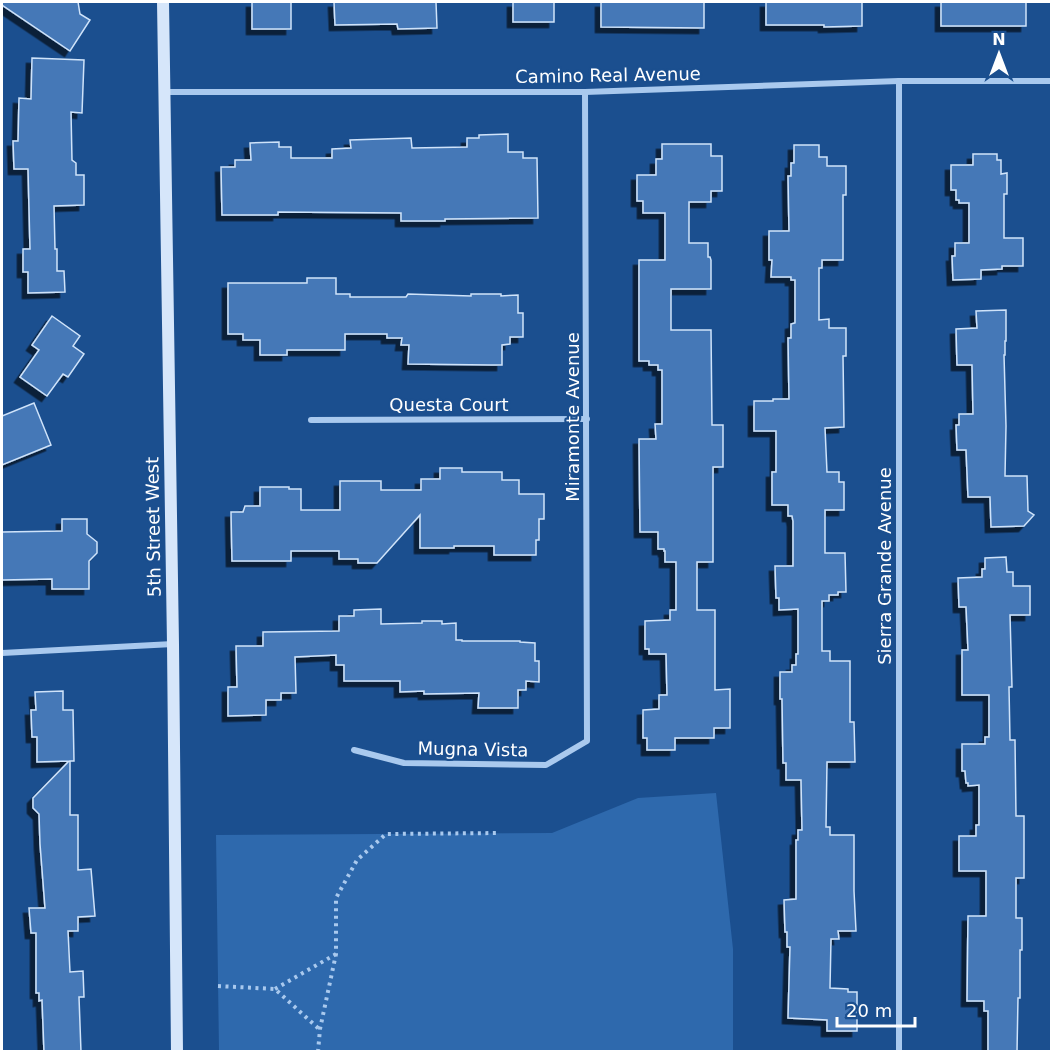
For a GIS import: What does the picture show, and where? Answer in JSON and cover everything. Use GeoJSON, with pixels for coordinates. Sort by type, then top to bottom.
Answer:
{"type":"FeatureCollection","features":[{"type":"Feature","properties":{"kind":"street","name":"5th Street West"},"geometry":{"type":"LineString","coordinates":[[163,2],[177,1052]]}},
{"type":"Feature","properties":{"kind":"street","name":"Camino Real Avenue"},"geometry":{"type":"LineString","coordinates":[[164,92],[585,92],[898,81],[1052,81]]}},
{"type":"Feature","properties":{"kind":"street","name":"Sierra Grande Avenue"},"geometry":{"type":"LineString","coordinates":[[898,81],[899,1052]]}},
{"type":"Feature","properties":{"kind":"street","name":"Miramonte Avenue"},"geometry":{"type":"LineString","coordinates":[[585,92],[587,741]]}},
{"type":"Feature","properties":{"kind":"street","name":"Questa Court"},"geometry":{"type":"LineString","coordinates":[[310,420],[587,419]]}},
{"type":"Feature","properties":{"kind":"street"},"geometry":{"type":"LineString","coordinates":[[2,653],[173,644]]}},
{"type":"Feature","properties":{"kind":"street","name":"Mugna Vista"},"geometry":{"type":"LineString","coordinates":[[354,750],[404,763],[546,765],[587,741]]}},
{"type":"Feature","properties":{"kind":"path"},"geometry":{"type":"LineString","coordinates":[[318,1052],[320,1029],[336,954],[336,898],[357,860],[386,834],[500,832]]}},
{"type":"Feature","properties":{"kind":"path"},"geometry":{"type":"LineString","coordinates":[[218,986],[274,988],[336,954]]}},
{"type":"Feature","properties":{"kind":"path"},"geometry":{"type":"LineString","coordinates":[[274,988],[320,1029]]}},
{"type":"Feature","properties":{"kind":"shaded area"},"geometry":{"type":"Polygon","coordinates":[[[716,793],[733,949],[733,1051],[219,1051],[216,835],[552,833],[638,798],[716,793]]]}},
{"type":"Feature","properties":{"kind":"building"},"geometry":{"type":"Polygon","coordinates":[[[2,2],[78,2],[80,14],[90,20],[70,51],[2,5],[2,2]]]}},
{"type":"Feature","properties":{"kind":"building"},"geometry":{"type":"Polygon","coordinates":[[[252,2],[291,2],[291,29],[252,29],[252,2]]]}},
{"type":"Feature","properties":{"kind":"building"},"geometry":{"type":"Polygon","coordinates":[[[334,2],[436,2],[437,28],[398,29],[397,24],[335,25],[334,2]]]}},
{"type":"Feature","properties":{"kind":"building"},"geometry":{"type":"Polygon","coordinates":[[[513,2],[554,2],[554,22],[513,22],[513,2]]]}},
{"type":"Feature","properties":{"kind":"building"},"geometry":{"type":"Polygon","coordinates":[[[601,2],[704,2],[704,28],[601,27],[601,2]]]}},
{"type":"Feature","properties":{"kind":"building"},"geometry":{"type":"Polygon","coordinates":[[[766,2],[862,2],[862,26],[766,25],[766,2]]]}},
{"type":"Feature","properties":{"kind":"building"},"geometry":{"type":"Polygon","coordinates":[[[941,2],[1026,2],[1026,26],[941,26],[941,2]]]}},
{"type":"Feature","properties":{"kind":"building"},"geometry":{"type":"Polygon","coordinates":[[[32,58],[84,60],[82,113],[71,112],[72,160],[76,163],[76,175],[84,175],[84,205],[54,206],[57,271],[64,271],[65,292],[28,293],[28,272],[23,272],[23,249],[30,249],[28,169],[14,169],[13,141],[18,141],[19,98],[31,99],[32,58]]]}},
{"type":"Feature","properties":{"kind":"building"},"geometry":{"type":"Polygon","coordinates":[[[508,134],[508,152],[523,152],[523,158],[537,158],[538,218],[401,221],[401,213],[278,212],[278,215],[222,215],[221,167],[235,167],[235,160],[251,160],[250,143],[279,142],[279,147],[291,147],[291,158],[332,158],[332,149],[351,148],[350,140],[411,138],[412,148],[467,147],[467,138],[479,138],[479,135],[508,134]]]}},
{"type":"Feature","properties":{"kind":"building"},"geometry":{"type":"Polygon","coordinates":[[[662,144],[711,144],[711,156],[722,156],[722,191],[711,191],[711,202],[689,202],[689,243],[708,243],[708,257],[711,260],[711,289],[671,289],[671,330],[711,330],[712,425],[723,425],[723,467],[713,467],[713,562],[697,562],[697,610],[715,610],[715,690],[730,689],[730,728],[714,728],[714,738],[675,738],[675,750],[647,750],[647,738],[643,738],[643,710],[659,709],[659,695],[667,695],[666,654],[649,654],[649,649],[645,649],[645,621],[670,620],[670,610],[676,610],[676,562],[665,562],[664,549],[658,549],[658,532],[640,532],[639,439],[656,439],[655,424],[662,424],[662,370],[658,370],[658,365],[649,365],[649,361],[639,361],[639,260],[665,260],[665,213],[643,213],[643,201],[637,201],[637,175],[656,175],[656,159],[662,159],[662,144]]]}},
{"type":"Feature","properties":{"kind":"building"},"geometry":{"type":"Polygon","coordinates":[[[794,145],[819,145],[819,157],[827,157],[827,166],[846,166],[846,195],[843,195],[843,260],[822,260],[822,268],[819,268],[819,320],[829,319],[829,328],[846,328],[846,356],[843,356],[844,427],[825,428],[827,472],[839,472],[839,482],[844,482],[844,510],[825,510],[825,553],[845,553],[846,592],[829,595],[829,601],[822,601],[822,651],[830,651],[830,661],[850,661],[850,722],[854,722],[855,762],[827,762],[826,827],[830,827],[830,835],[854,835],[856,931],[838,931],[839,939],[831,939],[830,988],[857,992],[857,1031],[827,1031],[827,1020],[788,1018],[790,947],[787,947],[787,932],[785,932],[784,900],[796,899],[796,840],[798,840],[798,830],[802,830],[801,780],[786,780],[786,763],[783,763],[780,672],[792,672],[792,665],[796,665],[798,609],[779,610],[779,598],[776,598],[775,566],[793,566],[793,521],[792,516],[788,516],[788,505],[772,505],[772,472],[776,472],[776,431],[754,431],[754,401],[789,399],[788,338],[791,338],[791,324],[795,323],[795,280],[791,280],[791,277],[771,277],[769,231],[789,231],[788,176],[791,176],[791,163],[794,163],[794,145]]]}},
{"type":"Feature","properties":{"kind":"building"},"geometry":{"type":"Polygon","coordinates":[[[973,154],[997,154],[997,160],[1001,160],[1001,174],[1007,173],[1007,194],[1004,194],[1004,238],[1023,238],[1023,266],[1002,266],[1002,269],[981,270],[981,279],[953,280],[952,256],[955,256],[955,243],[969,243],[969,203],[959,203],[959,200],[956,200],[956,190],[951,190],[951,165],[973,165],[973,154]]]}},
{"type":"Feature","properties":{"kind":"building"},"geometry":{"type":"Polygon","coordinates":[[[307,278],[336,278],[336,294],[350,294],[350,297],[406,297],[408,294],[518,295],[518,313],[523,313],[523,337],[510,337],[510,344],[502,345],[502,365],[491,365],[408,364],[409,345],[401,345],[402,338],[387,338],[387,334],[345,334],[345,350],[287,350],[287,355],[260,355],[260,340],[243,340],[243,334],[228,334],[228,283],[307,283],[307,278]]]}},
{"type":"Feature","properties":{"kind":"building"},"geometry":{"type":"Polygon","coordinates":[[[1006,310],[1005,476],[1027,476],[1028,511],[1034,515],[1024,526],[991,527],[990,497],[968,497],[966,450],[957,450],[956,425],[959,425],[959,414],[973,414],[972,365],[957,365],[956,329],[977,328],[976,311],[1006,310]]]}},
{"type":"Feature","properties":{"kind":"building"},"geometry":{"type":"Polygon","coordinates":[[[52,316],[80,336],[73,346],[84,354],[68,377],[63,374],[47,396],[20,377],[39,350],[32,345],[52,316]]]}},
{"type":"Feature","properties":{"kind":"building"},"geometry":{"type":"Polygon","coordinates":[[[34,403],[51,445],[2,465],[2,416],[34,403]]]}},
{"type":"Feature","properties":{"kind":"building"},"geometry":{"type":"Polygon","coordinates":[[[440,468],[462,468],[462,472],[502,472],[502,480],[519,480],[519,494],[544,494],[544,519],[539,519],[536,555],[494,555],[494,546],[420,548],[420,515],[377,563],[358,563],[358,559],[339,559],[339,551],[291,551],[291,561],[232,561],[231,512],[243,512],[245,506],[260,506],[260,487],[301,489],[301,510],[340,510],[340,481],[381,481],[381,490],[421,490],[421,479],[440,479],[440,468]]]}},
{"type":"Feature","properties":{"kind":"building"},"geometry":{"type":"Polygon","coordinates":[[[62,519],[87,519],[87,534],[97,542],[97,553],[89,561],[89,589],[52,589],[52,579],[2,580],[2,532],[62,531],[62,519]]]}},
{"type":"Feature","properties":{"kind":"building"},"geometry":{"type":"Polygon","coordinates":[[[1006,557],[1007,572],[1013,572],[1013,586],[1030,586],[1030,615],[1010,615],[1012,687],[1009,687],[1010,740],[1015,740],[1016,816],[1024,816],[1024,878],[1016,878],[1016,918],[1022,918],[1022,950],[1020,950],[1017,1052],[988,1052],[988,1011],[984,1011],[984,1001],[967,1001],[968,916],[986,916],[986,871],[959,871],[959,836],[976,836],[976,825],[979,825],[979,785],[968,786],[966,783],[965,771],[962,771],[962,744],[985,744],[985,737],[989,737],[989,695],[962,695],[962,650],[968,650],[966,607],[959,607],[958,578],[982,577],[985,558],[1006,557]]]}},
{"type":"Feature","properties":{"kind":"building"},"geometry":{"type":"Polygon","coordinates":[[[381,609],[381,624],[442,621],[442,624],[456,623],[456,640],[535,643],[535,661],[539,661],[539,682],[526,681],[526,690],[518,690],[518,708],[478,708],[479,693],[400,692],[400,681],[344,681],[344,665],[336,665],[336,655],[295,657],[296,693],[281,693],[281,700],[266,700],[266,715],[228,716],[228,687],[237,687],[236,646],[263,646],[263,632],[339,631],[339,616],[354,616],[354,610],[381,609]]]}},
{"type":"Feature","properties":{"kind":"building"},"geometry":{"type":"Polygon","coordinates":[[[63,691],[63,710],[73,710],[74,761],[70,761],[70,815],[78,815],[78,870],[91,869],[95,916],[78,917],[78,931],[68,931],[70,972],[83,971],[84,997],[79,997],[81,1052],[44,1052],[42,1000],[39,1001],[39,993],[36,993],[36,933],[31,933],[29,908],[45,908],[39,814],[33,808],[33,798],[69,761],[37,762],[37,737],[32,737],[31,710],[36,710],[35,692],[63,691]]]}}]}
